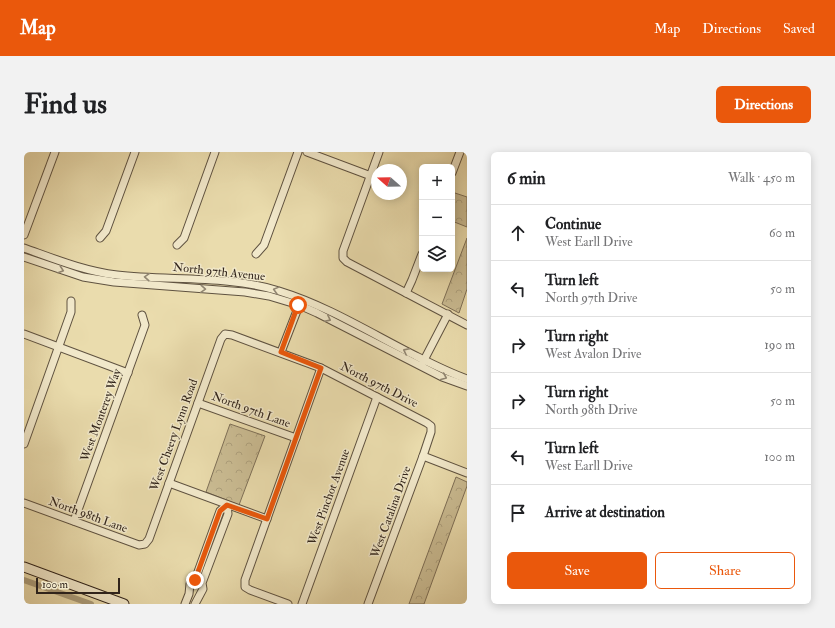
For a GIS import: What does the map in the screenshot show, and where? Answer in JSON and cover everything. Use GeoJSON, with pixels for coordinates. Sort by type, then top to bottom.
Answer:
{"type":"FeatureCollection","features":[{"type":"Feature","properties":{"kind":"main road"},"geometry":{"type":"LineString","coordinates":[[24,568],[124,604]]}},
{"type":"Feature","properties":{"kind":"street"},"geometry":{"type":"LineString","coordinates":[[24,235],[55,152]]}},
{"type":"Feature","properties":{"kind":"street"},"geometry":{"type":"LineString","coordinates":[[100,238],[106,231],[135,152]]}},
{"type":"Feature","properties":{"kind":"street"},"geometry":{"type":"LineString","coordinates":[[177,245],[184,238],[215,152]]}},
{"type":"Feature","properties":{"kind":"street"},"geometry":{"type":"LineString","coordinates":[[256,254],[264,245],[298,152]]}},
{"type":"Feature","properties":{"kind":"street"},"geometry":{"type":"LineString","coordinates":[[307,152],[370,176]]}},
{"type":"Feature","properties":{"kind":"street"},"geometry":{"type":"LineString","coordinates":[[379,152],[343,251],[343,258],[406,293],[467,324]]}},
{"type":"Feature","properties":{"kind":"street"},"geometry":{"type":"LineString","coordinates":[[455,165],[460,152]]}},
{"type":"Feature","properties":{"kind":"street","name":"North 97th Avenue"},"geometry":{"type":"LineString","coordinates":[[24,248],[95,272],[118,275],[230,282],[278,290],[300,302]]}},
{"type":"Feature","properties":{"kind":"street","name":"North 97th Avenue"},"geometry":{"type":"LineString","coordinates":[[24,257],[83,277],[114,282],[245,292],[322,307],[422,363],[442,377],[467,386]]}},
{"type":"Feature","properties":{"kind":"street"},"geometry":{"type":"LineString","coordinates":[[406,293],[419,262]]}},
{"type":"Feature","properties":{"kind":"street"},"geometry":{"type":"LineString","coordinates":[[24,444],[71,312],[70,301]]}},
{"type":"Feature","properties":{"kind":"street"},"geometry":{"type":"LineString","coordinates":[[281,352],[300,302]]}},
{"type":"Feature","properties":{"kind":"street"},"geometry":{"type":"LineString","coordinates":[[422,363],[448,314]]}},
{"type":"Feature","properties":{"kind":"street","name":"West Monterey Way"},"geometry":{"type":"LineString","coordinates":[[74,521],[145,325],[142,315]]}},
{"type":"Feature","properties":{"kind":"street"},"geometry":{"type":"LineString","coordinates":[[24,334],[128,373]]}},
{"type":"Feature","properties":{"kind":"street","name":"North 97th Drive"},"geometry":{"type":"LineString","coordinates":[[226,334],[281,352],[321,368],[427,422],[431,426]]}},
{"type":"Feature","properties":{"kind":"street","name":"West Cheery Lynn Road"},"geometry":{"type":"LineString","coordinates":[[145,544],[149,539],[221,339],[226,334]]}},
{"type":"Feature","properties":{"kind":"street","name":"North 97th Avenue"},"geometry":{"type":"LineString","coordinates":[[422,363],[467,379]]}},
{"type":"Feature","properties":{"kind":"street"},"geometry":{"type":"LineString","coordinates":[[288,604],[250,590],[246,587],[245,580],[321,368]]}},
{"type":"Feature","properties":{"kind":"street","name":"West Pinchot Avenue"},"geometry":{"type":"LineString","coordinates":[[302,604],[377,397]]}},
{"type":"Feature","properties":{"kind":"street","name":"North 97th Lane"},"geometry":{"type":"LineString","coordinates":[[198,403],[296,438]]}},
{"type":"Feature","properties":{"kind":"street","name":"West Catalina Drive"},"geometry":{"type":"LineString","coordinates":[[368,604],[423,456],[431,432],[431,426]]}},
{"type":"Feature","properties":{"kind":"street"},"geometry":{"type":"LineString","coordinates":[[423,456],[467,473]]}},
{"type":"Feature","properties":{"kind":"street"},"geometry":{"type":"LineString","coordinates":[[169,483],[267,519]]}},
{"type":"Feature","properties":{"kind":"street","name":"North 98th Lane"},"geometry":{"type":"LineString","coordinates":[[24,503],[139,545],[145,544]]}},
{"type":"Feature","properties":{"kind":"street"},"geometry":{"type":"LineString","coordinates":[[195,604],[203,589],[199,581],[220,511],[227,505]]}},
{"type":"Feature","properties":{"kind":"street"},"geometry":{"type":"LineString","coordinates":[[185,604],[189,594],[190,584],[199,581]]}},
{"type":"Feature","properties":{"kind":"green space"},"geometry":{"type":"Polygon","coordinates":[[[455,193],[467,197],[467,227],[455,222],[455,193]]]}},
{"type":"Feature","properties":{"kind":"green space"},"geometry":{"type":"Polygon","coordinates":[[[467,238],[467,289],[459,313],[442,304],[467,238]]]}},
{"type":"Feature","properties":{"kind":"green space"},"geometry":{"type":"Polygon","coordinates":[[[230,424],[265,436],[239,505],[206,492],[230,424]]]}},
{"type":"Feature","properties":{"kind":"green space"},"geometry":{"type":"Polygon","coordinates":[[[456,477],[467,482],[467,486],[424,604],[409,604],[456,477]]]}},
{"type":"Feature","properties":{"kind":"waterway"},"geometry":{"type":"LineString","coordinates":[[24,580],[91,604]]}},
{"type":"Feature","properties":{"kind":"route"},"geometry":{"type":"LineString","coordinates":[[195,580],[220,511],[227,505],[267,519],[321,368],[281,352],[298,305]]}}]}
